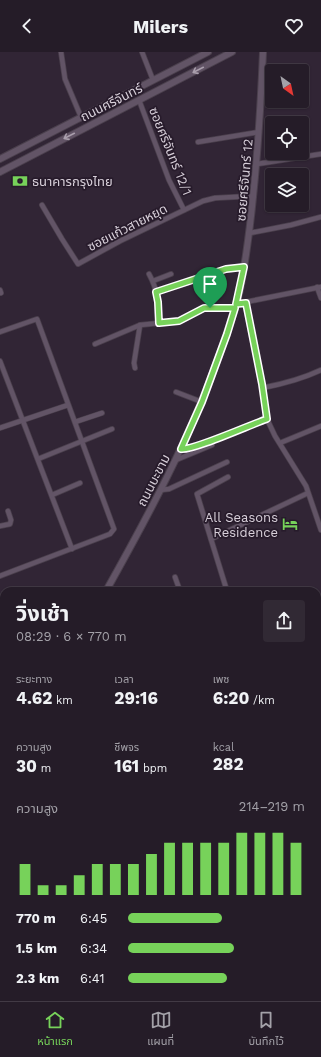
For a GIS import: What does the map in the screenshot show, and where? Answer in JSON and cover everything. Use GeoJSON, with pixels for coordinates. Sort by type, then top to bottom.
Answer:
{"type":"FeatureCollection","features":[{"type":"Feature","properties":{"kind":"street"},"geometry":{"type":"LineString","coordinates":[[61,52],[65,79],[81,117]]}},
{"type":"Feature","properties":{"kind":"street"},"geometry":{"type":"LineString","coordinates":[[142,52],[153,80]]}},
{"type":"Feature","properties":{"kind":"street","name":"ถนนศรีจันทร์"},"geometry":{"type":"LineString","coordinates":[[0,159],[208,52]]}},
{"type":"Feature","properties":{"kind":"street","name":"ถนนศรีจันทร์"},"geometry":{"type":"LineString","coordinates":[[0,172],[232,52]]}},
{"type":"Feature","properties":{"kind":"street","name":"ซอยศรีจันทร์ 12"},"geometry":{"type":"LineString","coordinates":[[235,306],[250,233],[257,164],[263,52]]}},
{"type":"Feature","properties":{"kind":"street","name":"ซอยศรีจันทร์ 12/1"},"geometry":{"type":"LineString","coordinates":[[139,100],[169,180],[184,210]]}},
{"type":"Feature","properties":{"kind":"street"},"geometry":{"type":"LineString","coordinates":[[198,142],[259,132]]}},
{"type":"Feature","properties":{"kind":"street"},"geometry":{"type":"LineString","coordinates":[[257,164],[321,154]]}},
{"type":"Feature","properties":{"kind":"street","name":"ซอยแก้วสายหยุด"},"geometry":{"type":"LineString","coordinates":[[42,205],[78,264],[120,241],[203,201],[215,198],[253,196]]}},
{"type":"Feature","properties":{"kind":"street"},"geometry":{"type":"LineString","coordinates":[[250,233],[291,225],[321,217]]}},
{"type":"Feature","properties":{"kind":"street"},"geometry":{"type":"LineString","coordinates":[[156,292],[226,269],[244,267]]}},
{"type":"Feature","properties":{"kind":"street"},"geometry":{"type":"LineString","coordinates":[[149,274],[156,292],[159,323]]}},
{"type":"Feature","properties":{"kind":"street"},"geometry":{"type":"LineString","coordinates":[[153,281],[171,274]]}},
{"type":"Feature","properties":{"kind":"street"},"geometry":{"type":"LineString","coordinates":[[95,344],[140,325],[179,321],[204,308],[235,306],[319,287],[321,298]]}},
{"type":"Feature","properties":{"kind":"street"},"geometry":{"type":"LineString","coordinates":[[246,303],[267,419],[275,436],[306,486],[321,530]]}},
{"type":"Feature","properties":{"kind":"street","name":"ถนนบะขาม"},"geometry":{"type":"LineString","coordinates":[[108,587],[181,449],[202,402],[227,334],[235,306]]}},
{"type":"Feature","properties":{"kind":"street"},"geometry":{"type":"LineString","coordinates":[[0,332],[37,319],[114,529],[110,534],[0,576]]}},
{"type":"Feature","properties":{"kind":"street"},"geometry":{"type":"LineString","coordinates":[[135,368],[134,363],[140,325]]}},
{"type":"Feature","properties":{"kind":"street"},"geometry":{"type":"LineString","coordinates":[[0,361],[72,549]]}},
{"type":"Feature","properties":{"kind":"street"},"geometry":{"type":"LineString","coordinates":[[262,388],[292,382],[321,370]]}},
{"type":"Feature","properties":{"kind":"street"},"geometry":{"type":"LineString","coordinates":[[176,392],[202,402]]}},
{"type":"Feature","properties":{"kind":"street"},"geometry":{"type":"LineString","coordinates":[[0,428],[68,405]]}},
{"type":"Feature","properties":{"kind":"street"},"geometry":{"type":"LineString","coordinates":[[75,422],[102,413]]}},
{"type":"Feature","properties":{"kind":"street"},"geometry":{"type":"LineString","coordinates":[[181,449],[185,450],[198,446],[267,419]]}},
{"type":"Feature","properties":{"kind":"street"},"geometry":{"type":"LineString","coordinates":[[280,443],[321,426]]}},
{"type":"Feature","properties":{"kind":"street"},"geometry":{"type":"LineString","coordinates":[[38,459],[112,429]]}},
{"type":"Feature","properties":{"kind":"street"},"geometry":{"type":"LineString","coordinates":[[176,460],[212,445]]}},
{"type":"Feature","properties":{"kind":"street"},"geometry":{"type":"LineString","coordinates":[[160,490],[169,489],[227,462]]}},
{"type":"Feature","properties":{"kind":"street"},"geometry":{"type":"LineString","coordinates":[[226,587],[197,494],[228,477]]}},
{"type":"Feature","properties":{"kind":"street"},"geometry":{"type":"LineString","coordinates":[[52,495],[80,483]]}},
{"type":"Feature","properties":{"kind":"street"},"geometry":{"type":"LineString","coordinates":[[210,539],[308,493]]}},
{"type":"Feature","properties":{"kind":"street"},"geometry":{"type":"LineString","coordinates":[[0,526],[10,524],[11,520],[8,511]]}},
{"type":"Feature","properties":{"kind":"street"},"geometry":{"type":"LineString","coordinates":[[175,577],[179,587]]}},
{"type":"Feature","properties":{"kind":"place","name":"ธนาคารกรุงไทย"},"geometry":{"type":"Point","coordinates":[20,181]}},
{"type":"Feature","properties":{"kind":"place","name":"All Seasons Residence"},"geometry":{"type":"Point","coordinates":[290,524]}},
{"type":"Feature","properties":{"kind":"route"},"geometry":{"type":"LineString","coordinates":[[244,267],[236,304],[246,303],[262,384],[267,419],[185,450],[181,449],[202,402],[235,308],[210,308],[204,308],[179,321],[159,323],[156,292],[226,269],[244,267]]}}]}
